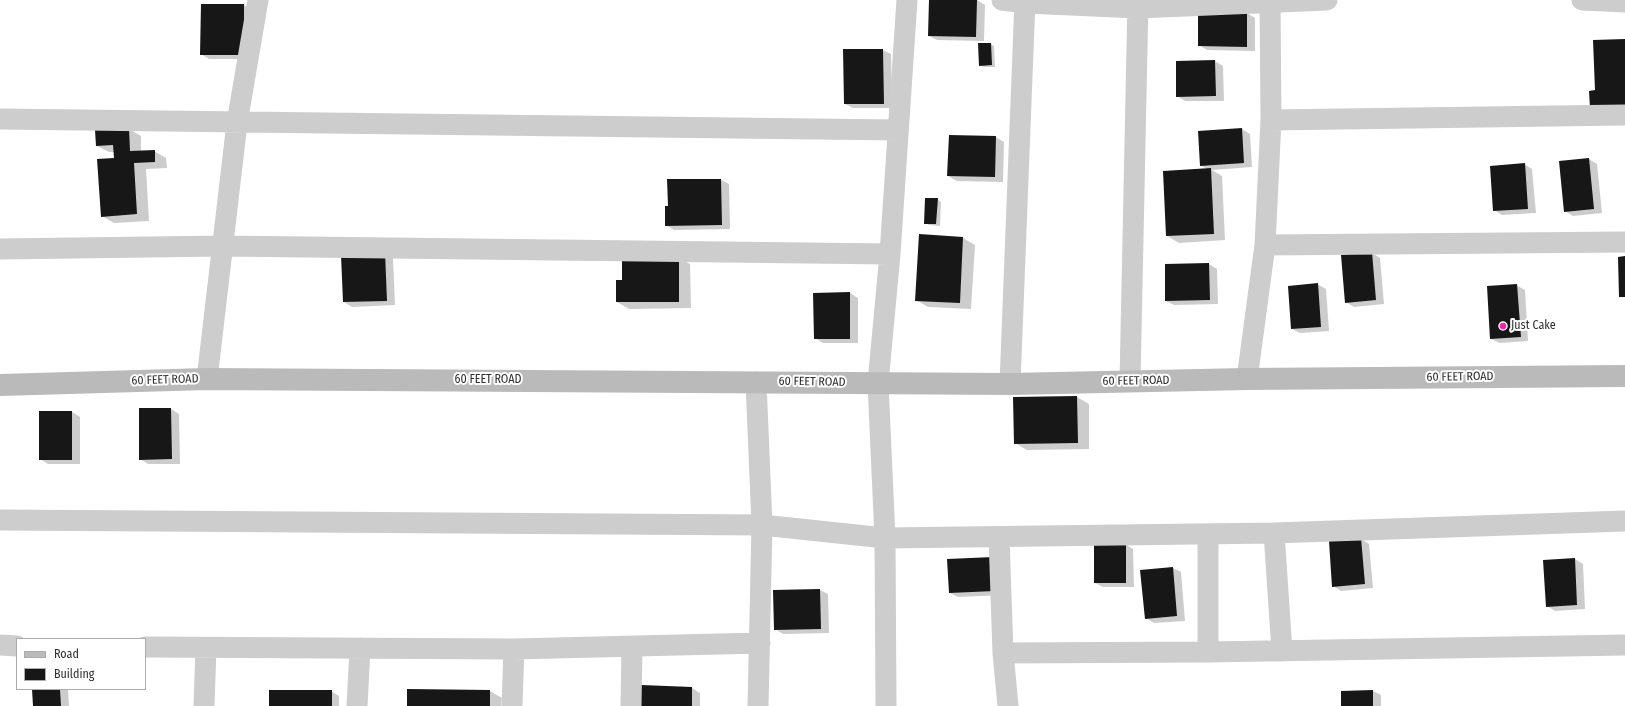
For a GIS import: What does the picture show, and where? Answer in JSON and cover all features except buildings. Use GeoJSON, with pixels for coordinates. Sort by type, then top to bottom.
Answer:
{"type":"FeatureCollection","features":[{"type":"Feature","properties":{"kind":"street"},"geometry":{"type":"LineString","coordinates":[[207,379],[237,123],[258,0]]}},
{"type":"Feature","properties":{"kind":"street"},"geometry":{"type":"LineString","coordinates":[[886,706],[885,538],[878,383],[890,254],[897,130],[907,0]]}},
{"type":"Feature","properties":{"kind":"street"},"geometry":{"type":"LineString","coordinates":[[1002,0],[1025,2],[1138,4],[1327,0]]}},
{"type":"Feature","properties":{"kind":"street"},"geometry":{"type":"LineString","coordinates":[[1582,0],[1620,1]]}},
{"type":"Feature","properties":{"kind":"street"},"geometry":{"type":"LineString","coordinates":[[1010,384],[1025,2]]}},
{"type":"Feature","properties":{"kind":"street"},"geometry":{"type":"LineString","coordinates":[[1247,379],[1264,246],[1271,120],[1270,2]]}},
{"type":"Feature","properties":{"kind":"street"},"geometry":{"type":"LineString","coordinates":[[1130,381],[1138,4]]}},
{"type":"Feature","properties":{"kind":"street"},"geometry":{"type":"LineString","coordinates":[[1271,120],[1625,115]]}},
{"type":"Feature","properties":{"kind":"street"},"geometry":{"type":"LineString","coordinates":[[0,119],[897,130]]}},
{"type":"Feature","properties":{"kind":"street"},"geometry":{"type":"LineString","coordinates":[[1264,246],[1625,242]]}},
{"type":"Feature","properties":{"kind":"street"},"geometry":{"type":"LineString","coordinates":[[0,249],[223,246],[890,254]]}},
{"type":"Feature","properties":{"kind":"street","name":"60 FEET ROAD"},"geometry":{"type":"LineString","coordinates":[[0,385],[207,379],[1010,384],[1247,379],[1625,376]]}},
{"type":"Feature","properties":{"kind":"street"},"geometry":{"type":"LineString","coordinates":[[756,382],[762,524],[758,706]]}},
{"type":"Feature","properties":{"kind":"street"},"geometry":{"type":"LineString","coordinates":[[0,520],[762,524],[885,538],[1274,533],[1625,521]]}},
{"type":"Feature","properties":{"kind":"street"},"geometry":{"type":"LineString","coordinates":[[1274,533],[1282,651]]}},
{"type":"Feature","properties":{"kind":"street"},"geometry":{"type":"LineString","coordinates":[[1208,534],[1208,652]]}},
{"type":"Feature","properties":{"kind":"street"},"geometry":{"type":"LineString","coordinates":[[999,537],[1003,653],[1008,706]]}},
{"type":"Feature","properties":{"kind":"street"},"geometry":{"type":"LineString","coordinates":[[146,647],[514,649],[760,643]]}},
{"type":"Feature","properties":{"kind":"street"},"geometry":{"type":"LineString","coordinates":[[0,645],[16,646]]}},
{"type":"Feature","properties":{"kind":"street"},"geometry":{"type":"LineString","coordinates":[[1003,653],[1208,652],[1625,645]]}},
{"type":"Feature","properties":{"kind":"street"},"geometry":{"type":"LineString","coordinates":[[631,706],[632,647]]}},
{"type":"Feature","properties":{"kind":"street"},"geometry":{"type":"LineString","coordinates":[[204,706],[206,648]]}},
{"type":"Feature","properties":{"kind":"street"},"geometry":{"type":"LineString","coordinates":[[357,706],[360,648]]}},
{"type":"Feature","properties":{"kind":"street"},"geometry":{"type":"LineString","coordinates":[[512,706],[514,649]]}},
{"type":"Feature","properties":{"kind":"place","name":"Just Cake"},"geometry":{"type":"Point","coordinates":[1503,326]}}]}
